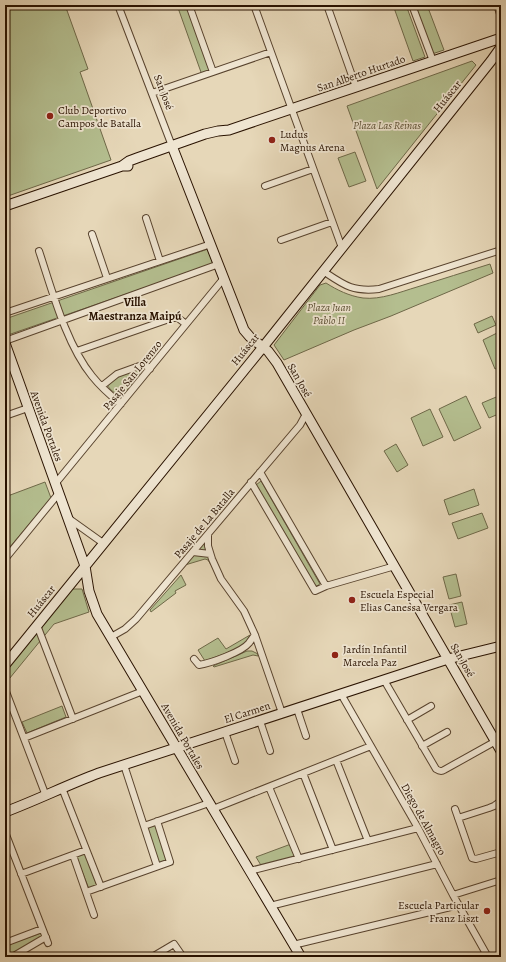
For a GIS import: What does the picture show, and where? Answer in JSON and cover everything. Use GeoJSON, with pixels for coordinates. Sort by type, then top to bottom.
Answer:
{"type":"FeatureCollection","features":[{"type":"Feature","properties":{"kind":"main road","name":"San Alberto Hurtado"},"geometry":{"type":"LineString","coordinates":[[5,206],[122,166],[134,165],[173,148],[213,138],[229,130],[501,38]]}},
{"type":"Feature","properties":{"kind":"main road","name":"Huáscar"},"geometry":{"type":"LineString","coordinates":[[5,665],[324,271],[501,47]]}},
{"type":"Feature","properties":{"kind":"main road","name":"San José"},"geometry":{"type":"LineString","coordinates":[[173,148],[244,330],[250,337],[272,355],[501,751]]}},
{"type":"Feature","properties":{"kind":"main road","name":"Avenida Portales"},"geometry":{"type":"LineString","coordinates":[[5,342],[85,566],[88,591],[97,614],[300,957]]}},
{"type":"Feature","properties":{"kind":"main road"},"geometry":{"type":"LineString","coordinates":[[69,585],[76,583],[88,591]]}},
{"type":"Feature","properties":{"kind":"main road","name":"El Carmen"},"geometry":{"type":"LineString","coordinates":[[5,812],[87,778],[124,765],[448,659],[501,646]]}},
{"type":"Feature","properties":{"kind":"street","name":"San José"},"geometry":{"type":"LineString","coordinates":[[118,5],[173,148]]}},
{"type":"Feature","properties":{"kind":"street"},"geometry":{"type":"LineString","coordinates":[[189,5],[213,72]]}},
{"type":"Feature","properties":{"kind":"street"},"geometry":{"type":"LineString","coordinates":[[254,5],[342,248]]}},
{"type":"Feature","properties":{"kind":"street"},"geometry":{"type":"LineString","coordinates":[[326,5],[356,87]]}},
{"type":"Feature","properties":{"kind":"street"},"geometry":{"type":"LineString","coordinates":[[412,5],[433,61]]}},
{"type":"Feature","properties":{"kind":"street"},"geometry":{"type":"LineString","coordinates":[[497,5],[501,17]]}},
{"type":"Feature","properties":{"kind":"street"},"geometry":{"type":"LineString","coordinates":[[152,93],[271,52]]}},
{"type":"Feature","properties":{"kind":"street"},"geometry":{"type":"LineString","coordinates":[[265,186],[313,169]]}},
{"type":"Feature","properties":{"kind":"street"},"geometry":{"type":"LineString","coordinates":[[146,218],[160,261]]}},
{"type":"Feature","properties":{"kind":"street"},"geometry":{"type":"LineString","coordinates":[[281,240],[332,222]]}},
{"type":"Feature","properties":{"kind":"street"},"geometry":{"type":"LineString","coordinates":[[92,234],[107,278]]}},
{"type":"Feature","properties":{"kind":"street"},"geometry":{"type":"LineString","coordinates":[[5,313],[211,244]]}},
{"type":"Feature","properties":{"kind":"street"},"geometry":{"type":"LineString","coordinates":[[324,271],[342,284],[351,288],[373,290],[388,287],[501,250]]}},
{"type":"Feature","properties":{"kind":"street"},"geometry":{"type":"LineString","coordinates":[[39,251],[63,320],[77,351],[86,367],[102,386],[121,404]]}},
{"type":"Feature","properties":{"kind":"street"},"geometry":{"type":"LineString","coordinates":[[5,342],[219,264]]}},
{"type":"Feature","properties":{"kind":"street","name":"Pasaje San Lorenzo"},"geometry":{"type":"LineString","coordinates":[[56,484],[224,278]]}},
{"type":"Feature","properties":{"kind":"street"},"geometry":{"type":"LineString","coordinates":[[77,351],[172,318],[178,318],[186,324]]}},
{"type":"Feature","properties":{"kind":"street"},"geometry":{"type":"LineString","coordinates":[[102,386],[114,376],[122,372],[142,365],[145,365],[150,369]]}},
{"type":"Feature","properties":{"kind":"street"},"geometry":{"type":"LineString","coordinates":[[5,416],[28,408]]}},
{"type":"Feature","properties":{"kind":"street","name":"Pasaje de La Batalla"},"geometry":{"type":"LineString","coordinates":[[111,637],[133,623],[300,425],[306,414]]}},
{"type":"Feature","properties":{"kind":"street"},"geometry":{"type":"LineString","coordinates":[[260,472],[326,586]]}},
{"type":"Feature","properties":{"kind":"street"},"geometry":{"type":"LineString","coordinates":[[251,482],[315,591],[326,586],[395,566]]}},
{"type":"Feature","properties":{"kind":"street"},"geometry":{"type":"LineString","coordinates":[[5,559],[7,551],[59,494]]}},
{"type":"Feature","properties":{"kind":"street"},"geometry":{"type":"LineString","coordinates":[[67,517],[104,543]]}},
{"type":"Feature","properties":{"kind":"street"},"geometry":{"type":"LineString","coordinates":[[208,534],[210,554],[221,579],[244,611],[255,635],[282,713]]}},
{"type":"Feature","properties":{"kind":"street"},"geometry":{"type":"LineString","coordinates":[[193,552],[210,554]]}},
{"type":"Feature","properties":{"kind":"street"},"geometry":{"type":"LineString","coordinates":[[37,625],[73,719]]}},
{"type":"Feature","properties":{"kind":"street"},"geometry":{"type":"LineString","coordinates":[[241,649],[249,644],[255,635]]}},
{"type":"Feature","properties":{"kind":"street"},"geometry":{"type":"LineString","coordinates":[[194,659],[199,666],[247,647],[252,647],[261,652]]}},
{"type":"Feature","properties":{"kind":"street"},"geometry":{"type":"LineString","coordinates":[[384,680],[436,769],[440,771],[444,770],[496,742]]}},
{"type":"Feature","properties":{"kind":"street"},"geometry":{"type":"LineString","coordinates":[[5,689],[46,796]]}},
{"type":"Feature","properties":{"kind":"street"},"geometry":{"type":"LineString","coordinates":[[24,738],[143,692]]}},
{"type":"Feature","properties":{"kind":"street","name":"Diego de Almagro"},"geometry":{"type":"LineString","coordinates":[[341,694],[418,828],[486,957]]}},
{"type":"Feature","properties":{"kind":"street"},"geometry":{"type":"LineString","coordinates":[[407,720],[431,706]]}},
{"type":"Feature","properties":{"kind":"street"},"geometry":{"type":"LineString","coordinates":[[297,709],[306,736]]}},
{"type":"Feature","properties":{"kind":"street"},"geometry":{"type":"LineString","coordinates":[[260,720],[270,751]]}},
{"type":"Feature","properties":{"kind":"street"},"geometry":{"type":"LineString","coordinates":[[225,732],[235,761]]}},
{"type":"Feature","properties":{"kind":"street"},"geometry":{"type":"LineString","coordinates":[[422,746],[447,732]]}},
{"type":"Feature","properties":{"kind":"street"},"geometry":{"type":"LineString","coordinates":[[144,826],[269,787],[371,746]]}},
{"type":"Feature","properties":{"kind":"street"},"geometry":{"type":"LineString","coordinates":[[336,760],[368,841]]}},
{"type":"Feature","properties":{"kind":"street"},"geometry":{"type":"LineString","coordinates":[[124,765],[157,866]]}},
{"type":"Feature","properties":{"kind":"street"},"geometry":{"type":"LineString","coordinates":[[303,773],[333,850]]}},
{"type":"Feature","properties":{"kind":"street"},"geometry":{"type":"LineString","coordinates":[[269,787],[299,859]]}},
{"type":"Feature","properties":{"kind":"street"},"geometry":{"type":"LineString","coordinates":[[62,788],[100,887]]}},
{"type":"Feature","properties":{"kind":"street"},"geometry":{"type":"LineString","coordinates":[[458,818],[490,808],[501,801]]}},
{"type":"Feature","properties":{"kind":"street"},"geometry":{"type":"LineString","coordinates":[[455,809],[472,858],[476,860],[501,852]]}},
{"type":"Feature","properties":{"kind":"street"},"geometry":{"type":"LineString","coordinates":[[86,892],[170,862],[157,821]]}},
{"type":"Feature","properties":{"kind":"street"},"geometry":{"type":"LineString","coordinates":[[250,871],[418,828]]}},
{"type":"Feature","properties":{"kind":"street"},"geometry":{"type":"LineString","coordinates":[[5,832],[47,940],[12,957]]}},
{"type":"Feature","properties":{"kind":"street"},"geometry":{"type":"LineString","coordinates":[[21,874],[86,850]]}},
{"type":"Feature","properties":{"kind":"street"},"geometry":{"type":"LineString","coordinates":[[73,855],[94,915]]}},
{"type":"Feature","properties":{"kind":"street"},"geometry":{"type":"LineString","coordinates":[[270,906],[437,864]]}},
{"type":"Feature","properties":{"kind":"street"},"geometry":{"type":"LineString","coordinates":[[453,895],[501,880]]}},
{"type":"Feature","properties":{"kind":"street"},"geometry":{"type":"LineString","coordinates":[[293,945],[459,905]]}},
{"type":"Feature","properties":{"kind":"street"},"geometry":{"type":"LineString","coordinates":[[5,943],[42,929]]}},
{"type":"Feature","properties":{"kind":"street"},"geometry":{"type":"LineString","coordinates":[[152,957],[174,944],[182,957]]}},
{"type":"Feature","properties":{"kind":"green space","name":"Club Deportivo Campos de Batalla"},"geometry":{"type":"Polygon","coordinates":[[[5,5],[65,5],[88,69],[80,72],[111,160],[5,197],[5,5]]]}},
{"type":"Feature","properties":{"kind":"green space"},"geometry":{"type":"Polygon","coordinates":[[[177,5],[187,5],[211,72],[202,75],[177,5]]]}},
{"type":"Feature","properties":{"kind":"green space"},"geometry":{"type":"Polygon","coordinates":[[[393,5],[406,5],[425,57],[413,61],[393,5]]]}},
{"type":"Feature","properties":{"kind":"green space"},"geometry":{"type":"Polygon","coordinates":[[[414,5],[427,5],[444,50],[432,54],[414,5]]]}},
{"type":"Feature","properties":{"kind":"green space","name":"Plaza Las Reinas"},"geometry":{"type":"Polygon","coordinates":[[[472,61],[476,65],[377,189],[347,106],[472,61]]]}},
{"type":"Feature","properties":{"kind":"green space"},"geometry":{"type":"Polygon","coordinates":[[[355,152],[366,181],[349,187],[338,158],[355,152]]]}},
{"type":"Feature","properties":{"kind":"green space"},"geometry":{"type":"Polygon","coordinates":[[[208,249],[213,264],[5,336],[5,319],[208,249]]]}},
{"type":"Feature","properties":{"kind":"green space","name":"Plaza Juan Pablo II"},"geometry":{"type":"Polygon","coordinates":[[[490,264],[493,273],[284,360],[274,345],[320,285],[326,283],[353,296],[377,298],[490,264]]]}},
{"type":"Feature","properties":{"kind":"green space"},"geometry":{"type":"Polygon","coordinates":[[[492,316],[496,325],[478,333],[474,324],[492,316]]]}},
{"type":"Feature","properties":{"kind":"green space"},"geometry":{"type":"Polygon","coordinates":[[[497,333],[501,341],[501,366],[495,369],[483,340],[497,333]]]}},
{"type":"Feature","properties":{"kind":"green space"},"geometry":{"type":"Polygon","coordinates":[[[136,367],[142,372],[121,398],[106,384],[136,367]]]}},
{"type":"Feature","properties":{"kind":"green space"},"geometry":{"type":"Polygon","coordinates":[[[501,395],[501,413],[489,418],[482,403],[501,395]]]}},
{"type":"Feature","properties":{"kind":"green space"},"geometry":{"type":"Polygon","coordinates":[[[466,396],[481,428],[454,441],[439,409],[466,396]]]}},
{"type":"Feature","properties":{"kind":"green space"},"geometry":{"type":"Polygon","coordinates":[[[430,409],[443,437],[423,446],[411,418],[430,409]]]}},
{"type":"Feature","properties":{"kind":"green space"},"geometry":{"type":"Polygon","coordinates":[[[396,444],[408,465],[397,472],[384,451],[396,444]]]}},
{"type":"Feature","properties":{"kind":"green space"},"geometry":{"type":"Polygon","coordinates":[[[261,481],[320,584],[315,587],[256,485],[261,481]]]}},
{"type":"Feature","properties":{"kind":"green space"},"geometry":{"type":"Polygon","coordinates":[[[45,482],[51,498],[9,548],[5,543],[5,497],[45,482]]]}},
{"type":"Feature","properties":{"kind":"green space"},"geometry":{"type":"Polygon","coordinates":[[[474,489],[479,505],[449,515],[444,500],[474,489]]]}},
{"type":"Feature","properties":{"kind":"green space"},"geometry":{"type":"Polygon","coordinates":[[[482,513],[488,528],[458,539],[452,523],[482,513]]]}},
{"type":"Feature","properties":{"kind":"green space"},"geometry":{"type":"Polygon","coordinates":[[[206,538],[215,571],[208,560],[205,559],[185,565],[206,538]]]}},
{"type":"Feature","properties":{"kind":"green space"},"geometry":{"type":"Polygon","coordinates":[[[456,574],[461,596],[449,599],[443,577],[456,574]]]}},
{"type":"Feature","properties":{"kind":"green space"},"geometry":{"type":"Polygon","coordinates":[[[181,575],[186,585],[175,591],[176,593],[151,612],[150,610],[181,575]]]}},
{"type":"Feature","properties":{"kind":"green space"},"geometry":{"type":"Polygon","coordinates":[[[73,589],[82,589],[89,612],[54,624],[5,684],[5,669],[64,595],[73,589]]]}},
{"type":"Feature","properties":{"kind":"green space"},"geometry":{"type":"Polygon","coordinates":[[[462,602],[467,624],[455,627],[449,605],[462,602]]]}},
{"type":"Feature","properties":{"kind":"green space"},"geometry":{"type":"Polygon","coordinates":[[[250,635],[247,641],[239,647],[205,661],[198,650],[218,638],[226,649],[250,635]]]}},
{"type":"Feature","properties":{"kind":"green space"},"geometry":{"type":"Polygon","coordinates":[[[247,651],[252,651],[258,654],[258,656],[253,655],[214,667],[213,666],[247,651]]]}},
{"type":"Feature","properties":{"kind":"green space"},"geometry":{"type":"Polygon","coordinates":[[[62,706],[66,717],[27,733],[22,722],[62,706]]]}},
{"type":"Feature","properties":{"kind":"green space"},"geometry":{"type":"Polygon","coordinates":[[[156,824],[167,860],[159,863],[147,827],[156,824]]]}},
{"type":"Feature","properties":{"kind":"green space"},"geometry":{"type":"Polygon","coordinates":[[[291,844],[296,857],[262,867],[256,857],[291,844]]]}},
{"type":"Feature","properties":{"kind":"green space"},"geometry":{"type":"Polygon","coordinates":[[[85,853],[97,886],[89,889],[76,856],[85,853]]]}},
{"type":"Feature","properties":{"kind":"green space"},"geometry":{"type":"Polygon","coordinates":[[[41,933],[42,937],[5,957],[5,946],[41,933]]]}},
{"type":"Feature","properties":{"kind":"place","name":"Club Deportivo Campos de Batalla"},"geometry":{"type":"Point","coordinates":[50,116]}},
{"type":"Feature","properties":{"kind":"place","name":"Ludus Magnus Arena"},"geometry":{"type":"Point","coordinates":[272,140]}},
{"type":"Feature","properties":{"kind":"place","name":"Escuela Especial Elias Canessa Vergara"},"geometry":{"type":"Point","coordinates":[352,600]}},
{"type":"Feature","properties":{"kind":"place","name":"Jardín Infantil Marcela Paz"},"geometry":{"type":"Point","coordinates":[335,655]}},
{"type":"Feature","properties":{"kind":"place","name":"Escuela Particular Franz Liszt"},"geometry":{"type":"Point","coordinates":[487,911]}},
{"type":"Feature","properties":{"kind":"district","name":"Villa Maestranza Maipú"},"geometry":{"type":"Point","coordinates":[135,309]}}]}
